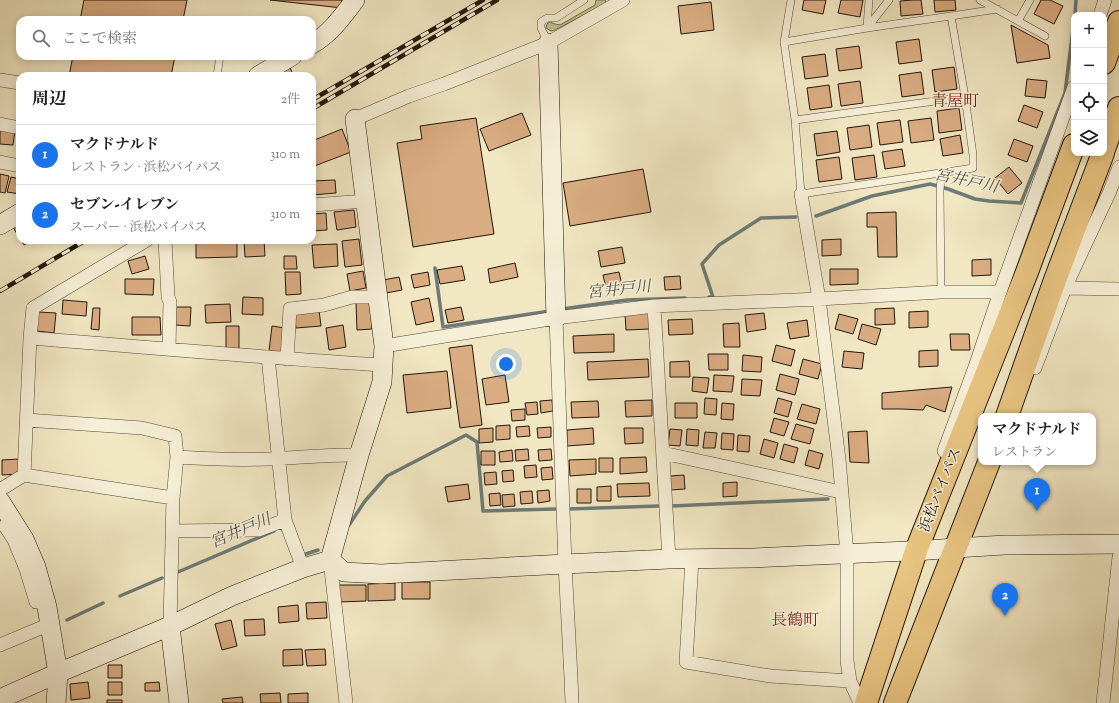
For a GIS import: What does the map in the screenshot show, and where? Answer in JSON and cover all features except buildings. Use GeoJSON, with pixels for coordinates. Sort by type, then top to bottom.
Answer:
{"type":"FeatureCollection","features":[{"type":"Feature","properties":{"kind":"highway"},"geometry":{"type":"LineString","coordinates":[[1107,55],[1119,22]]}},
{"type":"Feature","properties":{"kind":"highway"},"geometry":{"type":"LineString","coordinates":[[1107,141],[1119,108]]}},
{"type":"Feature","properties":{"kind":"highway","name":"浜松バイパス"},"geometry":{"type":"LineString","coordinates":[[866,703],[912,551],[1028,272],[1071,153]]}},
{"type":"Feature","properties":{"kind":"highway"},"geometry":{"type":"LineString","coordinates":[[1008,413],[1055,280],[1102,156]]}},
{"type":"Feature","properties":{"kind":"highway"},"geometry":{"type":"LineString","coordinates":[[895,703],[988,465]]}},
{"type":"Feature","properties":{"kind":"street"},"geometry":{"type":"LineString","coordinates":[[316,42],[333,28],[355,0]]}},
{"type":"Feature","properties":{"kind":"street"},"geometry":{"type":"LineString","coordinates":[[1101,12],[1105,0]]}},
{"type":"Feature","properties":{"kind":"street"},"geometry":{"type":"LineString","coordinates":[[346,703],[330,560],[359,455],[382,382],[384,346],[355,119],[409,96],[456,80],[548,42],[617,1]]}},
{"type":"Feature","properties":{"kind":"street"},"geometry":{"type":"LineString","coordinates":[[548,42],[565,564],[572,703]]}},
{"type":"Feature","properties":{"kind":"street"},"geometry":{"type":"LineString","coordinates":[[265,72],[285,60]]}},
{"type":"Feature","properties":{"kind":"street"},"geometry":{"type":"LineString","coordinates":[[0,80],[16,83]]}},
{"type":"Feature","properties":{"kind":"street"},"geometry":{"type":"LineString","coordinates":[[912,551],[1000,292],[1071,96]]}},
{"type":"Feature","properties":{"kind":"street"},"geometry":{"type":"LineString","coordinates":[[0,124],[16,127]]}},
{"type":"Feature","properties":{"kind":"street"},"geometry":{"type":"LineString","coordinates":[[0,162],[16,165]]}},
{"type":"Feature","properties":{"kind":"street"},"geometry":{"type":"LineString","coordinates":[[1008,413],[1025,392],[1065,288],[1110,192],[1119,167]]}},
{"type":"Feature","properties":{"kind":"street"},"geometry":{"type":"LineString","coordinates":[[800,194],[819,299],[839,459],[847,554],[847,661],[850,681],[860,703]]}},
{"type":"Feature","properties":{"kind":"street"},"geometry":{"type":"LineString","coordinates":[[316,205],[366,201]]}},
{"type":"Feature","properties":{"kind":"street"},"geometry":{"type":"LineString","coordinates":[[0,224],[16,215]]}},
{"type":"Feature","properties":{"kind":"street"},"geometry":{"type":"LineString","coordinates":[[24,476],[32,308],[140,244]]}},
{"type":"Feature","properties":{"kind":"street"},"geometry":{"type":"LineString","coordinates":[[165,244],[168,297],[170,302],[169,349]]}},
{"type":"Feature","properties":{"kind":"street"},"geometry":{"type":"LineString","coordinates":[[1065,288],[1119,289]]}},
{"type":"Feature","properties":{"kind":"street"},"geometry":{"type":"LineString","coordinates":[[384,346],[556,314],[654,306],[941,292],[1000,292]]}},
{"type":"Feature","properties":{"kind":"street"},"geometry":{"type":"LineString","coordinates":[[287,359],[290,309],[324,305],[352,297],[378,297]]}},
{"type":"Feature","properties":{"kind":"street"},"geometry":{"type":"LineString","coordinates":[[654,306],[669,559]]}},
{"type":"Feature","properties":{"kind":"street"},"geometry":{"type":"LineString","coordinates":[[30,338],[287,359],[383,365]]}},
{"type":"Feature","properties":{"kind":"street"},"geometry":{"type":"LineString","coordinates":[[268,357],[285,520],[300,561]]}},
{"type":"Feature","properties":{"kind":"street"},"geometry":{"type":"LineString","coordinates":[[26,420],[142,428],[175,436],[177,457],[173,498],[170,626],[179,703]]}},
{"type":"Feature","properties":{"kind":"street"},"geometry":{"type":"LineString","coordinates":[[663,453],[841,492]]}},
{"type":"Feature","properties":{"kind":"street"},"geometry":{"type":"LineString","coordinates":[[177,457],[200,459],[279,458],[341,454],[359,455]]}},
{"type":"Feature","properties":{"kind":"street"},"geometry":{"type":"LineString","coordinates":[[1,491],[24,476],[173,498]]}},
{"type":"Feature","properties":{"kind":"street"},"geometry":{"type":"LineString","coordinates":[[1,491],[36,567],[48,615],[58,673],[56,703]]}},
{"type":"Feature","properties":{"kind":"street"},"geometry":{"type":"LineString","coordinates":[[0,645],[48,615],[52,598],[44,562],[32,534],[1,491]]}},
{"type":"Feature","properties":{"kind":"street"},"geometry":{"type":"LineString","coordinates":[[0,518],[14,540],[26,569],[38,611],[48,615]]}},
{"type":"Feature","properties":{"kind":"street"},"geometry":{"type":"LineString","coordinates":[[172,531],[259,530],[285,520]]}},
{"type":"Feature","properties":{"kind":"street"},"geometry":{"type":"LineString","coordinates":[[0,699],[170,626],[300,561],[330,560],[344,572],[381,574],[669,559],[753,558],[912,551],[1005,545],[1119,544]]}},
{"type":"Feature","properties":{"kind":"street"},"geometry":{"type":"LineString","coordinates":[[1103,703],[1119,557]]}},
{"type":"Feature","properties":{"kind":"street"},"geometry":{"type":"LineString","coordinates":[[692,559],[686,662],[770,676],[850,681]]}},
{"type":"Feature","properties":{"kind":"lane"},"geometry":{"type":"LineString","coordinates":[[548,42],[541,28],[541,22],[547,18],[556,18],[584,0]]}},
{"type":"Feature","properties":{"kind":"lane"},"geometry":{"type":"LineString","coordinates":[[790,0],[784,42],[795,120],[800,194],[941,176],[973,168],[973,155],[965,97],[952,16]]}},
{"type":"Feature","properties":{"kind":"lane"},"geometry":{"type":"LineString","coordinates":[[868,28],[869,0]]}},
{"type":"Feature","properties":{"kind":"lane"},"geometry":{"type":"LineString","coordinates":[[868,28],[889,0]]}},
{"type":"Feature","properties":{"kind":"lane"},"geometry":{"type":"LineString","coordinates":[[980,0],[1045,36]]}},
{"type":"Feature","properties":{"kind":"lane"},"geometry":{"type":"LineString","coordinates":[[1018,21],[1030,0]]}},
{"type":"Feature","properties":{"kind":"lane"},"geometry":{"type":"LineString","coordinates":[[784,42],[997,9]]}},
{"type":"Feature","properties":{"kind":"lane"},"geometry":{"type":"LineString","coordinates":[[218,72],[219,60]]}},
{"type":"Feature","properties":{"kind":"lane"},"geometry":{"type":"LineString","coordinates":[[795,120],[965,97]]}},
{"type":"Feature","properties":{"kind":"lane"},"geometry":{"type":"LineString","coordinates":[[941,176],[941,292]]}},
{"type":"Feature","properties":{"kind":"green space"},"geometry":{"type":"Polygon","coordinates":[[[596,0],[605,0],[606,2],[555,30],[551,31],[546,28],[547,24],[550,22],[560,25],[595,5],[596,0]]]}},
{"type":"Feature","properties":{"kind":"waterway","name":"宮井戸川"},"geometry":{"type":"LineString","coordinates":[[1075,12],[1076,0]]}},
{"type":"Feature","properties":{"kind":"waterway","name":"宮井戸川"},"geometry":{"type":"LineString","coordinates":[[816,216],[872,196],[930,184],[975,199],[1021,203],[1065,93],[1071,45]]}},
{"type":"Feature","properties":{"kind":"waterway","name":"宮井戸川"},"geometry":{"type":"LineString","coordinates":[[709,297],[713,297],[702,264],[719,245],[761,218],[796,217]]}},
{"type":"Feature","properties":{"kind":"waterway","name":"宮井戸川"},"geometry":{"type":"LineString","coordinates":[[435,268],[443,327],[550,311]]}},
{"type":"Feature","properties":{"kind":"waterway","name":"宮井戸川"},"geometry":{"type":"LineString","coordinates":[[562,309],[627,300],[685,298]]}},
{"type":"Feature","properties":{"kind":"waterway","name":"宮井戸川"},"geometry":{"type":"LineString","coordinates":[[349,525],[365,501],[387,476],[466,435],[477,442],[483,511],[555,509]]}},
{"type":"Feature","properties":{"kind":"waterway","name":"宮井戸川"},"geometry":{"type":"LineString","coordinates":[[672,506],[828,499]]}},
{"type":"Feature","properties":{"kind":"waterway","name":"宮井戸川"},"geometry":{"type":"LineString","coordinates":[[568,509],[658,506]]}},
{"type":"Feature","properties":{"kind":"waterway","name":"宮井戸川"},"geometry":{"type":"LineString","coordinates":[[178,572],[274,531]]}},
{"type":"Feature","properties":{"kind":"waterway","name":"宮井戸川"},"geometry":{"type":"LineString","coordinates":[[300,556],[318,550]]}},
{"type":"Feature","properties":{"kind":"waterway","name":"宮井戸川"},"geometry":{"type":"LineString","coordinates":[[120,596],[162,578]]}},
{"type":"Feature","properties":{"kind":"waterway","name":"宮井戸川"},"geometry":{"type":"LineString","coordinates":[[67,620],[103,603]]}},
{"type":"Feature","properties":{"kind":"railway"},"geometry":{"type":"LineString","coordinates":[[316,98],[483,0]]}},
{"type":"Feature","properties":{"kind":"railway"},"geometry":{"type":"LineString","coordinates":[[316,107],[497,0]]}},
{"type":"Feature","properties":{"kind":"railway"},"geometry":{"type":"LineString","coordinates":[[0,291],[79,244]]}},
{"type":"Feature","properties":{"kind":"place","name":"マクドナルド"},"geometry":{"type":"Point","coordinates":[1037,511]}},
{"type":"Feature","properties":{"kind":"place","name":"セブン-イレブン"},"geometry":{"type":"Point","coordinates":[1005,616]}},
{"type":"Feature","properties":{"kind":"district","name":"青屋町"},"geometry":{"type":"Point","coordinates":[955,102]}},
{"type":"Feature","properties":{"kind":"district","name":"長鶴町"},"geometry":{"type":"Point","coordinates":[795,621]}}]}
